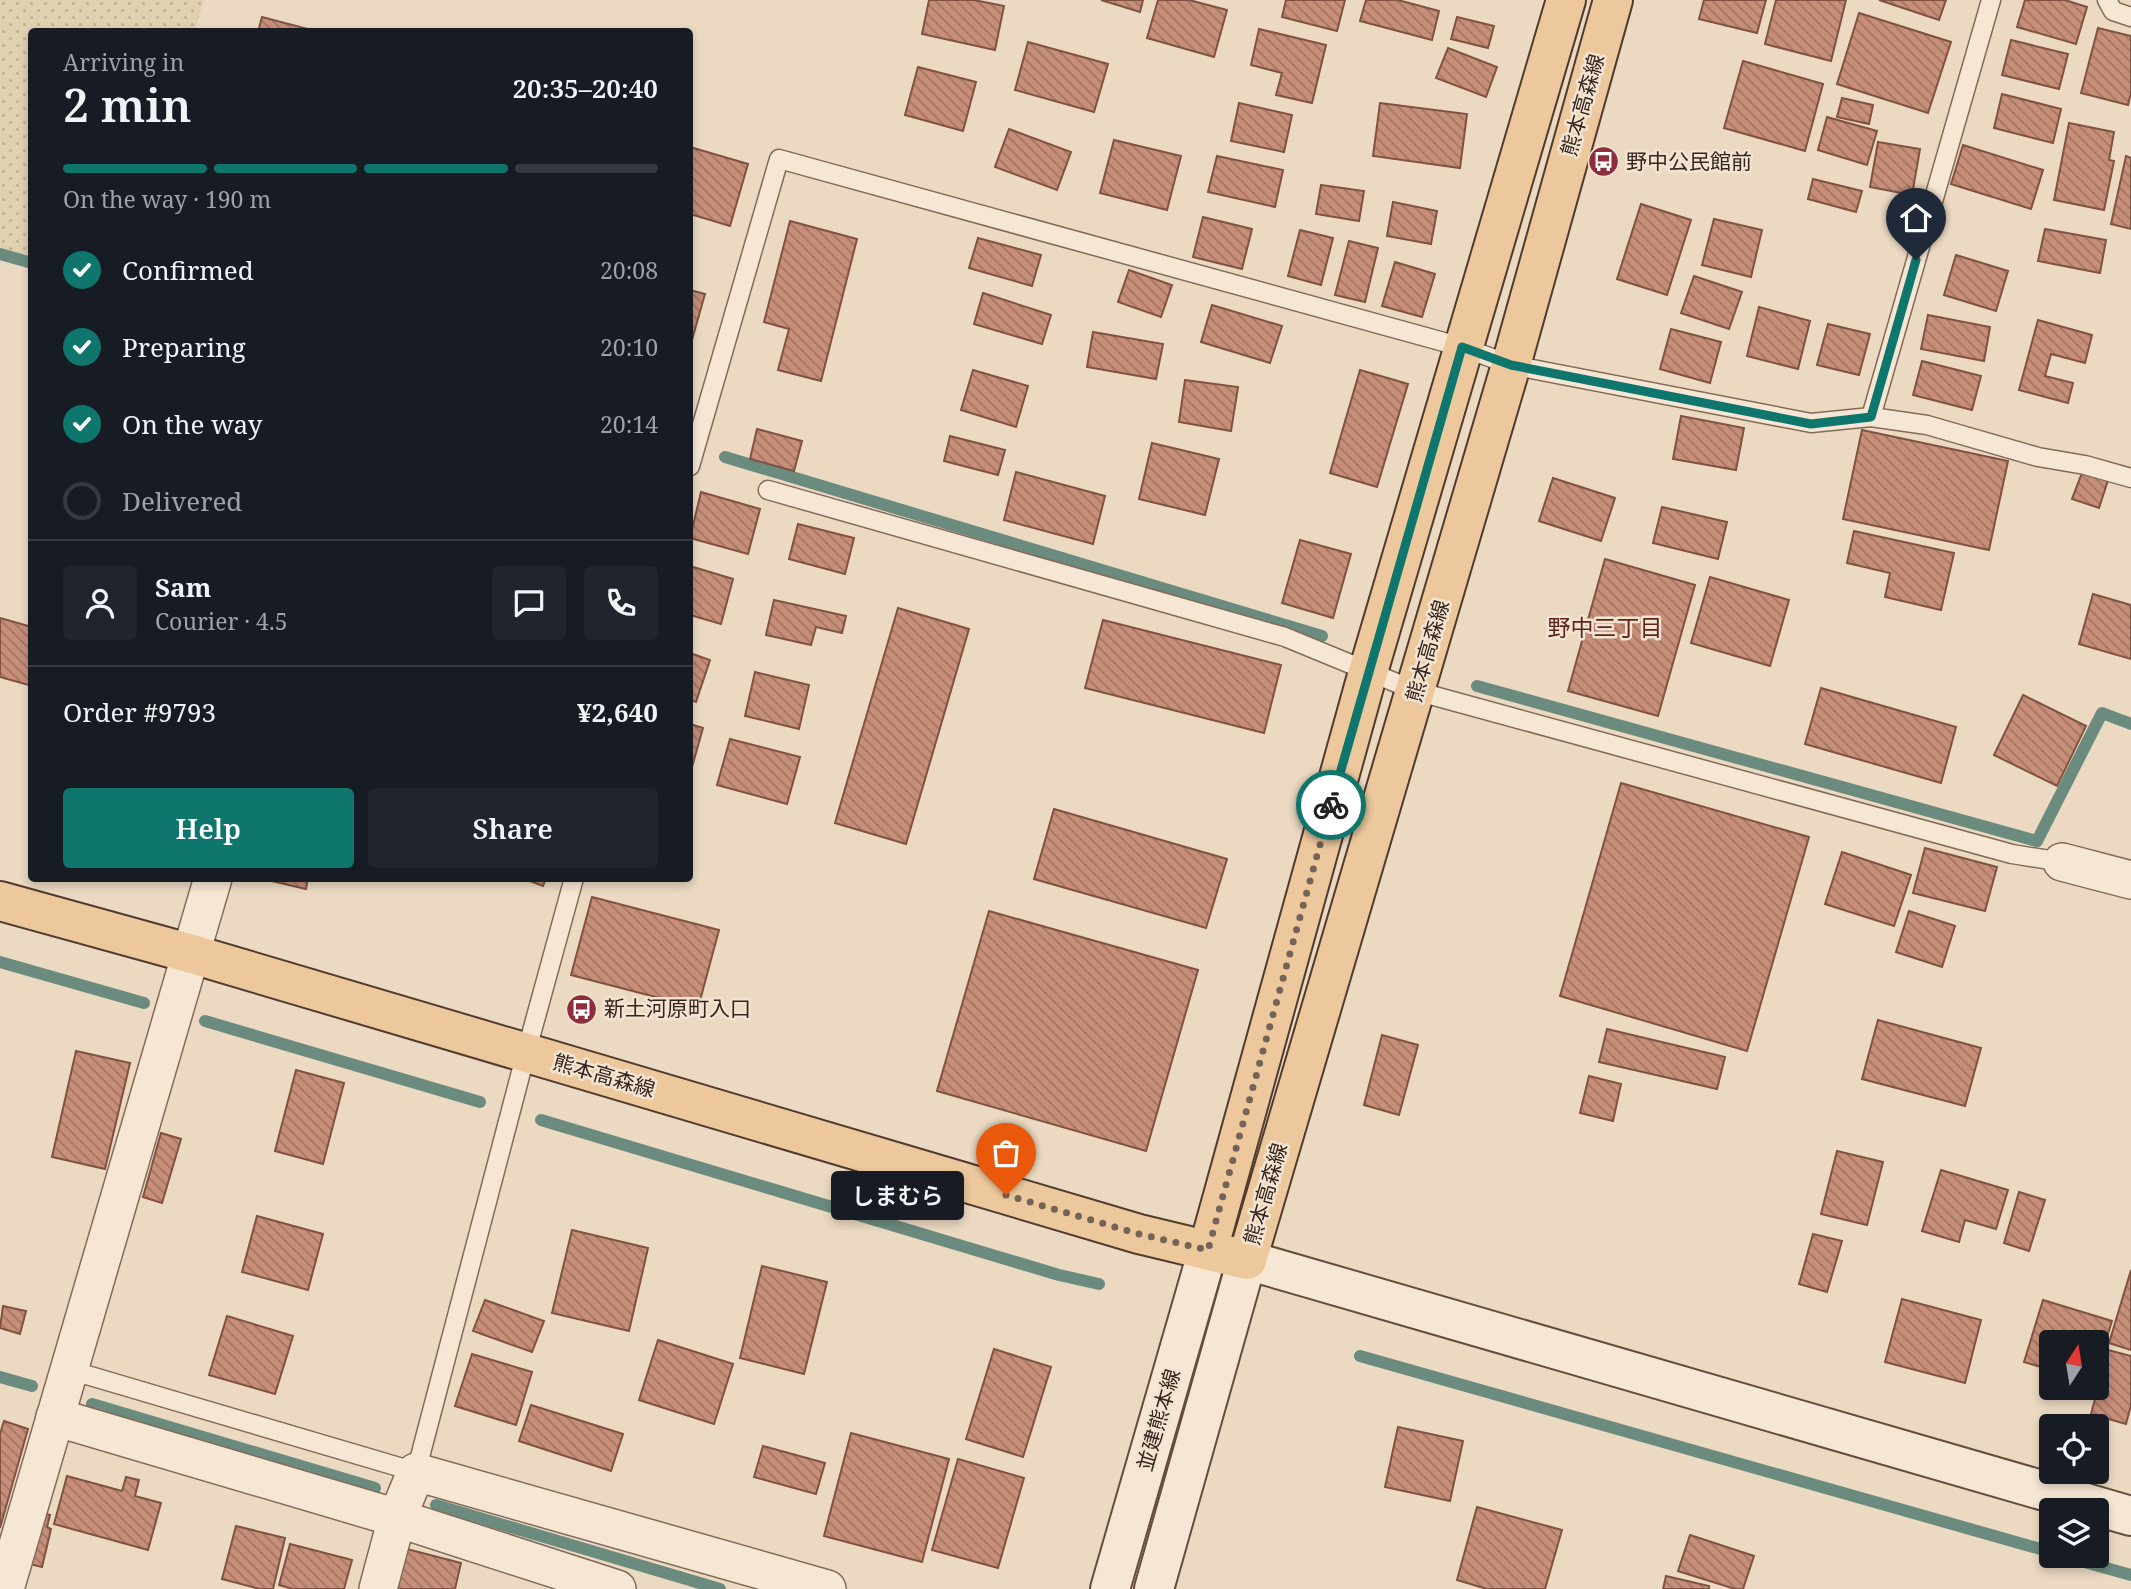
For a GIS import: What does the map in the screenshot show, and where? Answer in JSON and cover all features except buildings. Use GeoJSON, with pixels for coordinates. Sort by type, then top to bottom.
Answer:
{"type":"FeatureCollection","features":[{"type":"Feature","properties":{"kind":"main road","name":"熊本高森線"},"geometry":{"type":"LineString","coordinates":[[1208,1250],[1368,672],[1566,0]]}},
{"type":"Feature","properties":{"kind":"main road","name":"熊本高森線"},"geometry":{"type":"LineString","coordinates":[[0,901],[192,954],[1126,1230],[1247,1260],[1511,365],[1613,0]]}},
{"type":"Feature","properties":{"kind":"street"},"geometry":{"type":"LineString","coordinates":[[2062,862],[2131,880]]}},
{"type":"Feature","properties":{"kind":"street"},"geometry":{"type":"LineString","coordinates":[[5,1589],[212,882]]}},
{"type":"Feature","properties":{"kind":"street","name":"並建熊本線"},"geometry":{"type":"LineString","coordinates":[[1110,1589],[1208,1250]]}},
{"type":"Feature","properties":{"kind":"street","name":"並建熊本線"},"geometry":{"type":"LineString","coordinates":[[1154,1589],[1247,1260]]}},
{"type":"Feature","properties":{"kind":"street"},"geometry":{"type":"LineString","coordinates":[[1247,1260],[2131,1516]]}},
{"type":"Feature","properties":{"kind":"street"},"geometry":{"type":"LineString","coordinates":[[55,1418],[397,1518],[617,1589]]}},
{"type":"Feature","properties":{"kind":"street"},"geometry":{"type":"LineString","coordinates":[[378,1589],[397,1518],[416,1472],[827,1589]]}},
{"type":"Feature","properties":{"kind":"lane"},"geometry":{"type":"LineString","coordinates":[[1871,417],[1991,0]]}},
{"type":"Feature","properties":{"kind":"lane"},"geometry":{"type":"LineString","coordinates":[[2107,0],[2113,11],[2131,17]]}},
{"type":"Feature","properties":{"kind":"lane"},"geometry":{"type":"LineString","coordinates":[[693,456],[779,159],[1462,347],[1511,365],[1811,424],[1871,417],[1927,425],[2038,457],[2084,465],[2131,478]]}},
{"type":"Feature","properties":{"kind":"lane"},"geometry":{"type":"LineString","coordinates":[[768,490],[1285,637],[1416,691],[2012,854],[2062,862]]}},
{"type":"Feature","properties":{"kind":"lane"},"geometry":{"type":"LineString","coordinates":[[70,1370],[416,1472],[573,882]]}},
{"type":"Feature","properties":{"kind":"shaded area"},"geometry":{"type":"Polygon","coordinates":[[[0,0],[204,0],[196,28],[28,28],[28,262],[0,254],[0,0]]]}},
{"type":"Feature","properties":{"kind":"waterway"},"geometry":{"type":"LineString","coordinates":[[0,254],[28,262]]}},
{"type":"Feature","properties":{"kind":"waterway"},"geometry":{"type":"LineString","coordinates":[[725,457],[1322,636]]}},
{"type":"Feature","properties":{"kind":"waterway"},"geometry":{"type":"LineString","coordinates":[[1477,686],[2037,841],[2102,713],[2131,724]]}},
{"type":"Feature","properties":{"kind":"waterway"},"geometry":{"type":"LineString","coordinates":[[0,962],[144,1003]]}},
{"type":"Feature","properties":{"kind":"waterway"},"geometry":{"type":"LineString","coordinates":[[205,1021],[480,1102]]}},
{"type":"Feature","properties":{"kind":"waterway"},"geometry":{"type":"LineString","coordinates":[[541,1120],[1059,1275],[1099,1284]]}},
{"type":"Feature","properties":{"kind":"waterway"},"geometry":{"type":"LineString","coordinates":[[1360,1356],[2039,1549]]}},
{"type":"Feature","properties":{"kind":"waterway"},"geometry":{"type":"LineString","coordinates":[[0,1377],[32,1386]]}},
{"type":"Feature","properties":{"kind":"waterway"},"geometry":{"type":"LineString","coordinates":[[92,1404],[375,1488]]}},
{"type":"Feature","properties":{"kind":"waterway"},"geometry":{"type":"LineString","coordinates":[[436,1505],[720,1589]]}},
{"type":"Feature","properties":{"kind":"waterway"},"geometry":{"type":"LineString","coordinates":[[2106,1568],[2131,1575]]}},
{"type":"Feature","properties":{"kind":"way so far"},"geometry":{"type":"LineString","coordinates":[[1006,1195],[1139,1234],[1208,1250],[1331,805]]}},
{"type":"Feature","properties":{"kind":"place","name":"野中公民館前"},"geometry":{"type":"Point","coordinates":[1603,162]}},
{"type":"Feature","properties":{"kind":"place","name":"新土河原町入口"},"geometry":{"type":"Point","coordinates":[581,1009]}},
{"type":"Feature","properties":{"kind":"place","name":"しまむら"},"geometry":{"type":"Point","coordinates":[1006,1195]}},
{"type":"Feature","properties":{"kind":"district","name":"野中三丁目"},"geometry":{"type":"Point","coordinates":[1605,628]}},
{"type":"Feature","properties":{"kind":"route"},"geometry":{"type":"LineString","coordinates":[[1331,805],[1462,347],[1511,365],[1811,424],[1871,417],[1916,260]]}}]}
